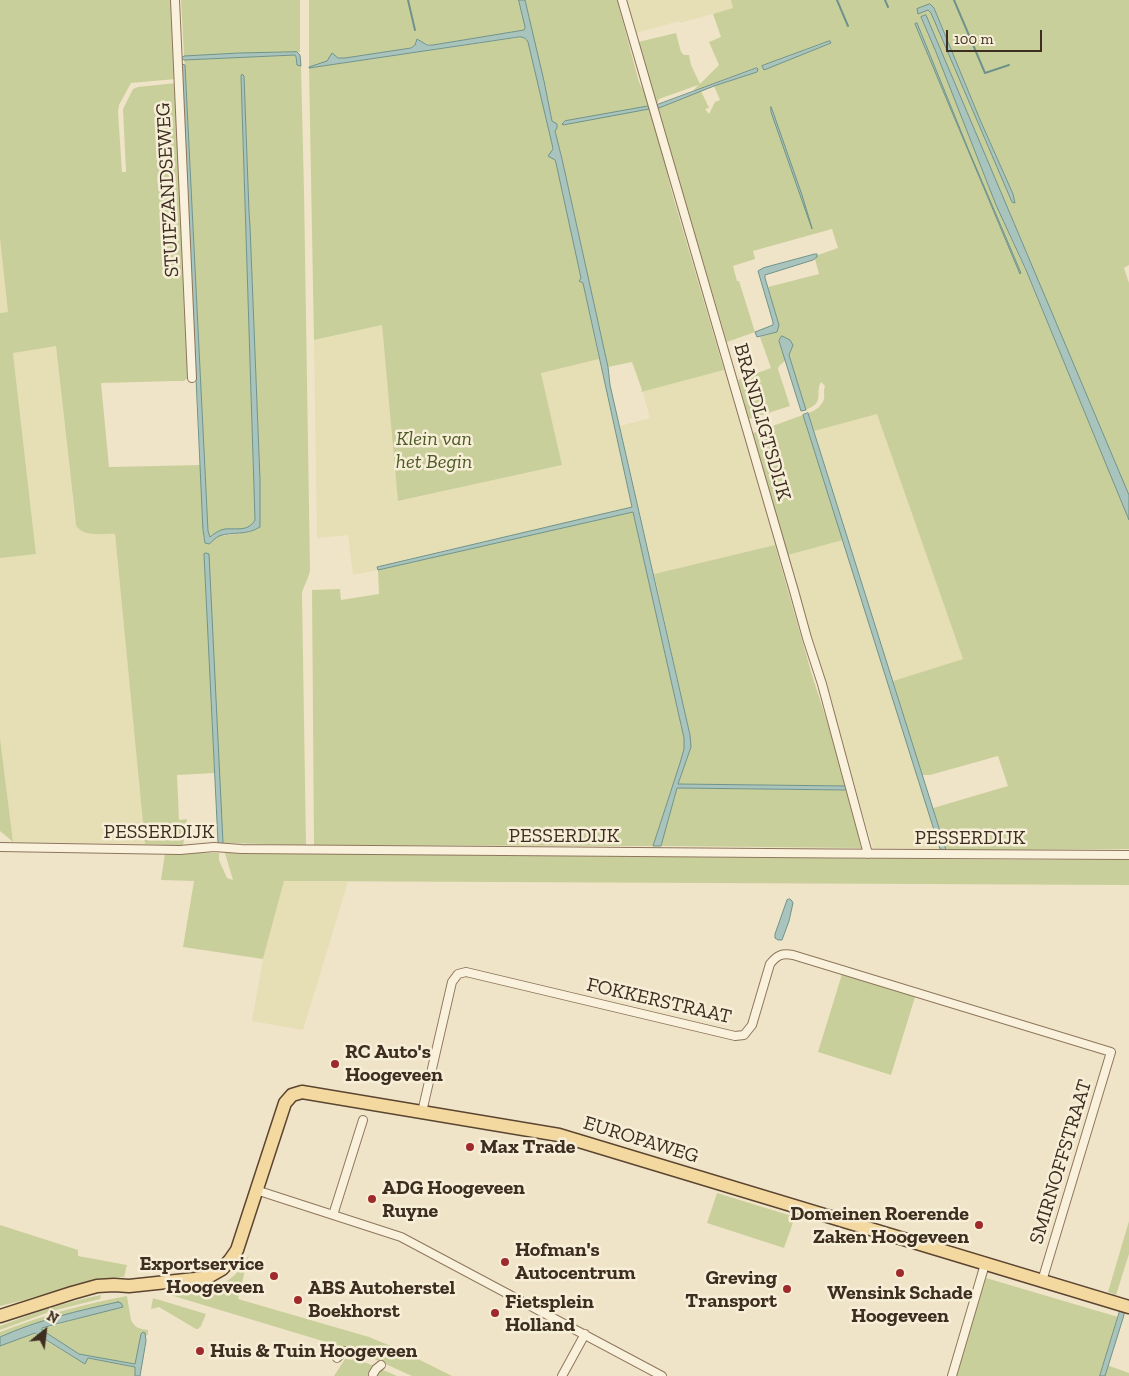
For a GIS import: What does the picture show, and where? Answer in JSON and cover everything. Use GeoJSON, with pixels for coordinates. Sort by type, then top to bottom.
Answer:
{"type":"FeatureCollection","features":[{"type":"Feature","properties":{"kind":"main road","name":"EUROPAWEG"},"geometry":{"type":"LineString","coordinates":[[0,1316],[97,1286],[129,1286],[195,1280],[208,1277],[222,1269],[237,1250],[284,1104],[294,1094],[306,1092],[559,1135],[1129,1307]]}},
{"type":"Feature","properties":{"kind":"main road","name":"EUROPAWEG"},"geometry":{"type":"LineString","coordinates":[[0,1324],[54,1305],[117,1291],[129,1286]]}},
{"type":"Feature","properties":{"kind":"street","name":"STUIFZANDSEWEG"},"geometry":{"type":"LineString","coordinates":[[175,0],[192,378]]}},
{"type":"Feature","properties":{"kind":"street","name":"BRANDLIGTSDIJK"},"geometry":{"type":"LineString","coordinates":[[622,0],[822,684],[868,854]]}},
{"type":"Feature","properties":{"kind":"street","name":"PESSERDIJK"},"geometry":{"type":"LineString","coordinates":[[0,847],[170,850],[214,848],[498,852],[1129,856]]}},
{"type":"Feature","properties":{"kind":"street","name":"FOKKERSTRAAT"},"geometry":{"type":"LineString","coordinates":[[422,1112],[452,982],[458,974],[466,972],[735,1036],[744,1035],[752,1025],[770,964],[776,956],[784,954],[793,955],[1111,1052]]}},
{"type":"Feature","properties":{"kind":"street","name":"SMIRNOFFSTRAAT"},"geometry":{"type":"LineString","coordinates":[[1042,1281],[1111,1052]]}},
{"type":"Feature","properties":{"kind":"street"},"geometry":{"type":"LineString","coordinates":[[333,1215],[363,1120]]}},
{"type":"Feature","properties":{"kind":"street"},"geometry":{"type":"LineString","coordinates":[[256,1190],[390,1233],[412,1243],[662,1376]]}},
{"type":"Feature","properties":{"kind":"street"},"geometry":{"type":"LineString","coordinates":[[952,1376],[985,1264]]}},
{"type":"Feature","properties":{"kind":"street"},"geometry":{"type":"LineString","coordinates":[[562,1376],[585,1334]]}},
{"type":"Feature","properties":{"kind":"street"},"geometry":{"type":"LineString","coordinates":[[337,1358],[344,1351]]}},
{"type":"Feature","properties":{"kind":"street"},"geometry":{"type":"LineString","coordinates":[[373,1374],[381,1365]]}},
{"type":"Feature","properties":{"kind":"shaded area"},"geometry":{"type":"Polygon","coordinates":[[[627,0],[731,0],[734,8],[636,33],[627,0]]]}},
{"type":"Feature","properties":{"kind":"shaded area"},"geometry":{"type":"Polygon","coordinates":[[[0,239],[8,312],[0,313],[0,239]]]}},
{"type":"Feature","properties":{"kind":"shaded area"},"geometry":{"type":"Polygon","coordinates":[[[382,325],[399,501],[562,465],[541,372],[599,359],[632,508],[429,554],[377,567],[378,570],[353,575],[348,535],[317,538],[314,340],[382,325]]]}},
{"type":"Feature","properties":{"kind":"shaded area"},"geometry":{"type":"Polygon","coordinates":[[[56,346],[75,521],[86,533],[115,534],[145,844],[13,842],[0,738],[0,558],[36,553],[13,352],[56,346]]]}},
{"type":"Feature","properties":{"kind":"shaded area"},"geometry":{"type":"Polygon","coordinates":[[[724,370],[775,545],[654,574],[620,426],[650,418],[643,393],[641,392],[724,370]]]}},
{"type":"Feature","properties":{"kind":"shaded area"},"geometry":{"type":"Polygon","coordinates":[[[877,413],[963,659],[893,681],[814,431],[877,413]]]}},
{"type":"Feature","properties":{"kind":"shaded area"},"geometry":{"type":"Polygon","coordinates":[[[843,540],[940,849],[873,848],[788,555],[843,540]]]}},
{"type":"Feature","properties":{"kind":"shaded area"},"geometry":{"type":"Polygon","coordinates":[[[284,881],[348,882],[303,1030],[252,1021],[263,959],[284,881]]]}},
{"type":"Feature","properties":{"kind":"green space"},"geometry":{"type":"Polygon","coordinates":[[[0,0],[172,0],[176,79],[131,83],[119,105],[118,112],[122,172],[126,172],[123,109],[133,89],[176,83],[189,377],[184,381],[101,383],[109,467],[201,465],[204,541],[220,536],[250,532],[257,529],[260,522],[260,480],[244,76],[242,74],[241,76],[255,520],[248,527],[219,531],[210,538],[208,531],[184,60],[295,55],[297,65],[301,66],[310,570],[302,593],[306,845],[223,843],[204,555],[215,773],[177,775],[179,820],[187,819],[183,846],[145,844],[115,534],[83,532],[76,525],[56,346],[13,353],[36,554],[0,558],[0,313],[8,312],[0,239],[0,0]]]}},
{"type":"Feature","properties":{"kind":"green space"},"geometry":{"type":"Polygon","coordinates":[[[181,0],[300,0],[300,52],[184,56],[181,0]]]}},
{"type":"Feature","properties":{"kind":"green space"},"geometry":{"type":"Polygon","coordinates":[[[309,0],[519,0],[524,21],[530,20],[525,0],[617,0],[639,82],[651,107],[672,193],[724,370],[641,392],[642,390],[632,362],[608,367],[544,81],[524,30],[433,45],[416,42],[411,48],[345,58],[335,56],[321,64],[309,67],[309,0]]]}},
{"type":"Feature","properties":{"kind":"green space"},"geometry":{"type":"Polygon","coordinates":[[[731,0],[1129,0],[1129,265],[1124,268],[1129,283],[1129,495],[926,15],[921,18],[996,205],[1028,276],[1129,520],[1129,849],[946,850],[933,808],[1008,786],[998,756],[930,775],[922,775],[893,681],[963,659],[877,414],[814,431],[808,413],[816,410],[822,404],[825,386],[821,382],[818,401],[806,410],[789,355],[792,348],[779,341],[786,360],[778,369],[790,406],[749,419],[738,380],[771,368],[760,337],[777,332],[779,325],[768,287],[819,274],[815,259],[818,255],[838,248],[832,229],[753,251],[755,259],[733,266],[755,332],[727,342],[638,42],[676,33],[681,52],[684,55],[689,55],[691,65],[700,84],[719,65],[709,42],[721,37],[713,14],[733,8],[731,0]],[[934,8],[928,10],[931,13],[1012,202],[1015,203],[1013,194],[934,8]],[[829,41],[762,66],[765,69],[831,43],[829,41]],[[757,68],[693,91],[698,85],[659,99],[657,105],[660,108],[701,91],[709,108],[705,109],[709,114],[715,102],[720,100],[714,86],[757,72],[757,68]]]}},
{"type":"Feature","properties":{"kind":"green space","name":"Klein van het Begin"},"geometry":{"type":"Polygon","coordinates":[[[522,37],[528,41],[552,144],[552,156],[556,163],[581,278],[579,281],[583,283],[599,359],[541,373],[562,465],[398,501],[382,325],[314,340],[309,68],[522,37]]]}},
{"type":"Feature","properties":{"kind":"green space"},"geometry":{"type":"Polygon","coordinates":[[[803,415],[843,540],[788,555],[753,433],[803,415]]]}},
{"type":"Feature","properties":{"kind":"green space"},"geometry":{"type":"Polygon","coordinates":[[[633,512],[684,738],[684,749],[680,763],[653,846],[314,845],[312,590],[340,589],[341,600],[379,594],[378,570],[633,512]]]}},
{"type":"Feature","properties":{"kind":"green space"},"geometry":{"type":"Polygon","coordinates":[[[775,545],[812,675],[849,790],[861,848],[661,846],[677,788],[847,790],[846,786],[678,784],[691,747],[690,735],[654,574],[775,545]]]}},
{"type":"Feature","properties":{"kind":"green space"},"geometry":{"type":"Polygon","coordinates":[[[0,738],[13,842],[0,831],[0,738]]]}},
{"type":"Feature","properties":{"kind":"green space"},"geometry":{"type":"Polygon","coordinates":[[[165,853],[219,853],[219,860],[227,878],[233,880],[225,853],[1038,860],[1129,859],[1129,885],[284,881],[263,959],[183,947],[194,881],[161,880],[165,853]]]}},
{"type":"Feature","properties":{"kind":"green space"},"geometry":{"type":"Polygon","coordinates":[[[842,974],[915,997],[891,1075],[818,1052],[842,974]]]}},
{"type":"Feature","properties":{"kind":"green space"},"geometry":{"type":"Polygon","coordinates":[[[717,1193],[795,1217],[784,1248],[707,1223],[717,1193]]]}},
{"type":"Feature","properties":{"kind":"green space"},"geometry":{"type":"Polygon","coordinates":[[[1129,1221],[1129,1254],[1116,1295],[1108,1292],[1129,1221]]]}},
{"type":"Feature","properties":{"kind":"green space"},"geometry":{"type":"Polygon","coordinates":[[[0,1225],[78,1250],[78,1256],[127,1265],[124,1277],[92,1281],[0,1306],[0,1225]]]}},
{"type":"Feature","properties":{"kind":"green space"},"geometry":{"type":"Polygon","coordinates":[[[249,1254],[238,1299],[369,1337],[452,1376],[412,1376],[359,1352],[167,1294],[167,1288],[190,1294],[224,1283],[236,1274],[249,1254]]]}},
{"type":"Feature","properties":{"kind":"green space"},"geometry":{"type":"Polygon","coordinates":[[[986,1278],[1118,1317],[1104,1364],[1129,1373],[1129,1376],[955,1376],[986,1278]]]}},
{"type":"Feature","properties":{"kind":"green space"},"geometry":{"type":"Polygon","coordinates":[[[101,1295],[100,1299],[52,1311],[0,1330],[0,1326],[37,1312],[101,1295]]]}},
{"type":"Feature","properties":{"kind":"green space"},"geometry":{"type":"Polygon","coordinates":[[[127,1296],[131,1320],[134,1325],[148,1330],[146,1336],[144,1332],[141,1334],[136,1364],[79,1354],[42,1330],[83,1317],[58,1315],[0,1337],[0,1332],[31,1321],[78,1307],[127,1296]]]}},
{"type":"Feature","properties":{"kind":"green space"},"geometry":{"type":"Polygon","coordinates":[[[153,1298],[206,1314],[201,1326],[196,1329],[159,1307],[151,1309],[153,1298]]]}},
{"type":"Feature","properties":{"kind":"green space"},"geometry":{"type":"Polygon","coordinates":[[[33,1333],[85,1364],[87,1358],[135,1367],[135,1376],[0,1376],[0,1346],[33,1333]]]}},
{"type":"Feature","properties":{"kind":"green space"},"geometry":{"type":"Polygon","coordinates":[[[347,1356],[362,1361],[397,1376],[334,1376],[347,1356]]]}},
{"type":"Feature","properties":{"kind":"water"},"geometry":{"type":"Polygon","coordinates":[[[519,0],[525,0],[552,121],[557,124],[555,131],[608,367],[610,385],[690,735],[691,747],[678,784],[847,786],[848,790],[677,788],[661,846],[653,846],[680,763],[684,749],[684,738],[633,512],[378,570],[377,567],[632,507],[583,283],[579,281],[581,278],[556,163],[555,160],[548,156],[553,149],[528,42],[523,37],[517,37],[309,68],[327,61],[332,53],[338,58],[345,58],[411,48],[415,45],[417,39],[427,45],[433,45],[524,30],[519,0]]]}},
{"type":"Feature","properties":{"kind":"water"},"geometry":{"type":"Polygon","coordinates":[[[930,4],[934,8],[1013,194],[1015,203],[1012,202],[931,13],[928,10],[918,14],[917,9],[930,4]]]}},
{"type":"Feature","properties":{"kind":"water"},"geometry":{"type":"Polygon","coordinates":[[[926,15],[1129,495],[1129,520],[1026,270],[996,205],[921,17],[926,15]]]}},
{"type":"Feature","properties":{"kind":"water"},"geometry":{"type":"Polygon","coordinates":[[[917,23],[1021,273],[1020,274],[915,24],[917,23]]]}},
{"type":"Feature","properties":{"kind":"water"},"geometry":{"type":"Polygon","coordinates":[[[830,41],[831,43],[764,70],[762,66],[830,41]]]}},
{"type":"Feature","properties":{"kind":"water"},"geometry":{"type":"Polygon","coordinates":[[[297,52],[300,55],[301,66],[297,65],[295,55],[184,60],[181,58],[184,56],[239,53],[297,52]]]}},
{"type":"Feature","properties":{"kind":"water"},"geometry":{"type":"Polygon","coordinates":[[[182,64],[185,65],[208,531],[210,537],[223,529],[246,528],[255,520],[241,76],[242,74],[244,76],[260,480],[260,527],[250,532],[219,536],[209,544],[205,543],[203,530],[182,64]]]}},
{"type":"Feature","properties":{"kind":"water"},"geometry":{"type":"Polygon","coordinates":[[[757,68],[757,72],[714,86],[659,108],[657,105],[757,68]]]}},
{"type":"Feature","properties":{"kind":"water"},"geometry":{"type":"Polygon","coordinates":[[[649,106],[649,109],[562,124],[565,121],[649,106]]]}},
{"type":"Feature","properties":{"kind":"water"},"geometry":{"type":"Polygon","coordinates":[[[771,107],[802,195],[812,229],[771,112],[771,107]]]}},
{"type":"Feature","properties":{"kind":"water"},"geometry":{"type":"Polygon","coordinates":[[[817,254],[817,257],[813,260],[765,275],[779,325],[777,332],[757,337],[755,332],[773,325],[758,271],[817,254]]]}},
{"type":"Feature","properties":{"kind":"water"},"geometry":{"type":"Polygon","coordinates":[[[782,336],[790,340],[793,345],[789,355],[806,410],[801,411],[779,341],[782,336]]]}},
{"type":"Feature","properties":{"kind":"water"},"geometry":{"type":"Polygon","coordinates":[[[808,413],[946,850],[940,849],[803,415],[808,413]]]}},
{"type":"Feature","properties":{"kind":"water"},"geometry":{"type":"Polygon","coordinates":[[[204,554],[209,554],[223,843],[220,844],[218,842],[204,554]]]}},
{"type":"Feature","properties":{"kind":"water"},"geometry":{"type":"Polygon","coordinates":[[[790,899],[793,903],[789,921],[782,940],[778,940],[775,938],[775,934],[787,900],[790,899]]]}},
{"type":"Feature","properties":{"kind":"water"},"geometry":{"type":"Polygon","coordinates":[[[118,1302],[123,1307],[56,1324],[42,1328],[42,1330],[79,1354],[135,1364],[143,1332],[145,1333],[146,1341],[140,1376],[135,1376],[135,1367],[88,1358],[85,1364],[35,1333],[0,1346],[0,1337],[14,1331],[58,1316],[118,1302]]]}},
{"type":"Feature","properties":{"kind":"water"},"geometry":{"type":"Polygon","coordinates":[[[1120,1311],[1124,1312],[1124,1315],[1105,1376],[1100,1376],[1120,1311]]]}},
{"type":"Feature","properties":{"kind":"waterway"},"geometry":{"type":"LineString","coordinates":[[408,0],[415,30]]}},
{"type":"Feature","properties":{"kind":"waterway"},"geometry":{"type":"LineString","coordinates":[[837,0],[848,26]]}},
{"type":"Feature","properties":{"kind":"waterway"},"geometry":{"type":"LineString","coordinates":[[885,0],[888,7]]}},
{"type":"Feature","properties":{"kind":"waterway"},"geometry":{"type":"LineString","coordinates":[[954,0],[985,73],[1009,65]]}},
{"type":"Feature","properties":{"kind":"place","name":"RC Auto's Hoogeveen"},"geometry":{"type":"Point","coordinates":[335,1064]}},
{"type":"Feature","properties":{"kind":"place","name":"Max Trade"},"geometry":{"type":"Point","coordinates":[470,1147]}},
{"type":"Feature","properties":{"kind":"place","name":"ADG Hoogeveen Ruyne"},"geometry":{"type":"Point","coordinates":[372,1199]}},
{"type":"Feature","properties":{"kind":"place","name":"Domeinen Roerende Zaken Hoogeveen"},"geometry":{"type":"Point","coordinates":[979,1225]}},
{"type":"Feature","properties":{"kind":"place","name":"Hofman's Autocentrum"},"geometry":{"type":"Point","coordinates":[505,1262]}},
{"type":"Feature","properties":{"kind":"place","name":"Wensink Schade Hoogeveen"},"geometry":{"type":"Point","coordinates":[900,1273]}},
{"type":"Feature","properties":{"kind":"place","name":"Exportservice Hoogeveen"},"geometry":{"type":"Point","coordinates":[274,1276]}},
{"type":"Feature","properties":{"kind":"place","name":"Greving Transport"},"geometry":{"type":"Point","coordinates":[787,1289]}},
{"type":"Feature","properties":{"kind":"place","name":"ABS Autoherstel Boekhorst"},"geometry":{"type":"Point","coordinates":[298,1300]}},
{"type":"Feature","properties":{"kind":"place","name":"Fietsplein Holland"},"geometry":{"type":"Point","coordinates":[495,1313]}},
{"type":"Feature","properties":{"kind":"place","name":"Huis & Tuin Hoogeveen"},"geometry":{"type":"Point","coordinates":[200,1351]}}]}
